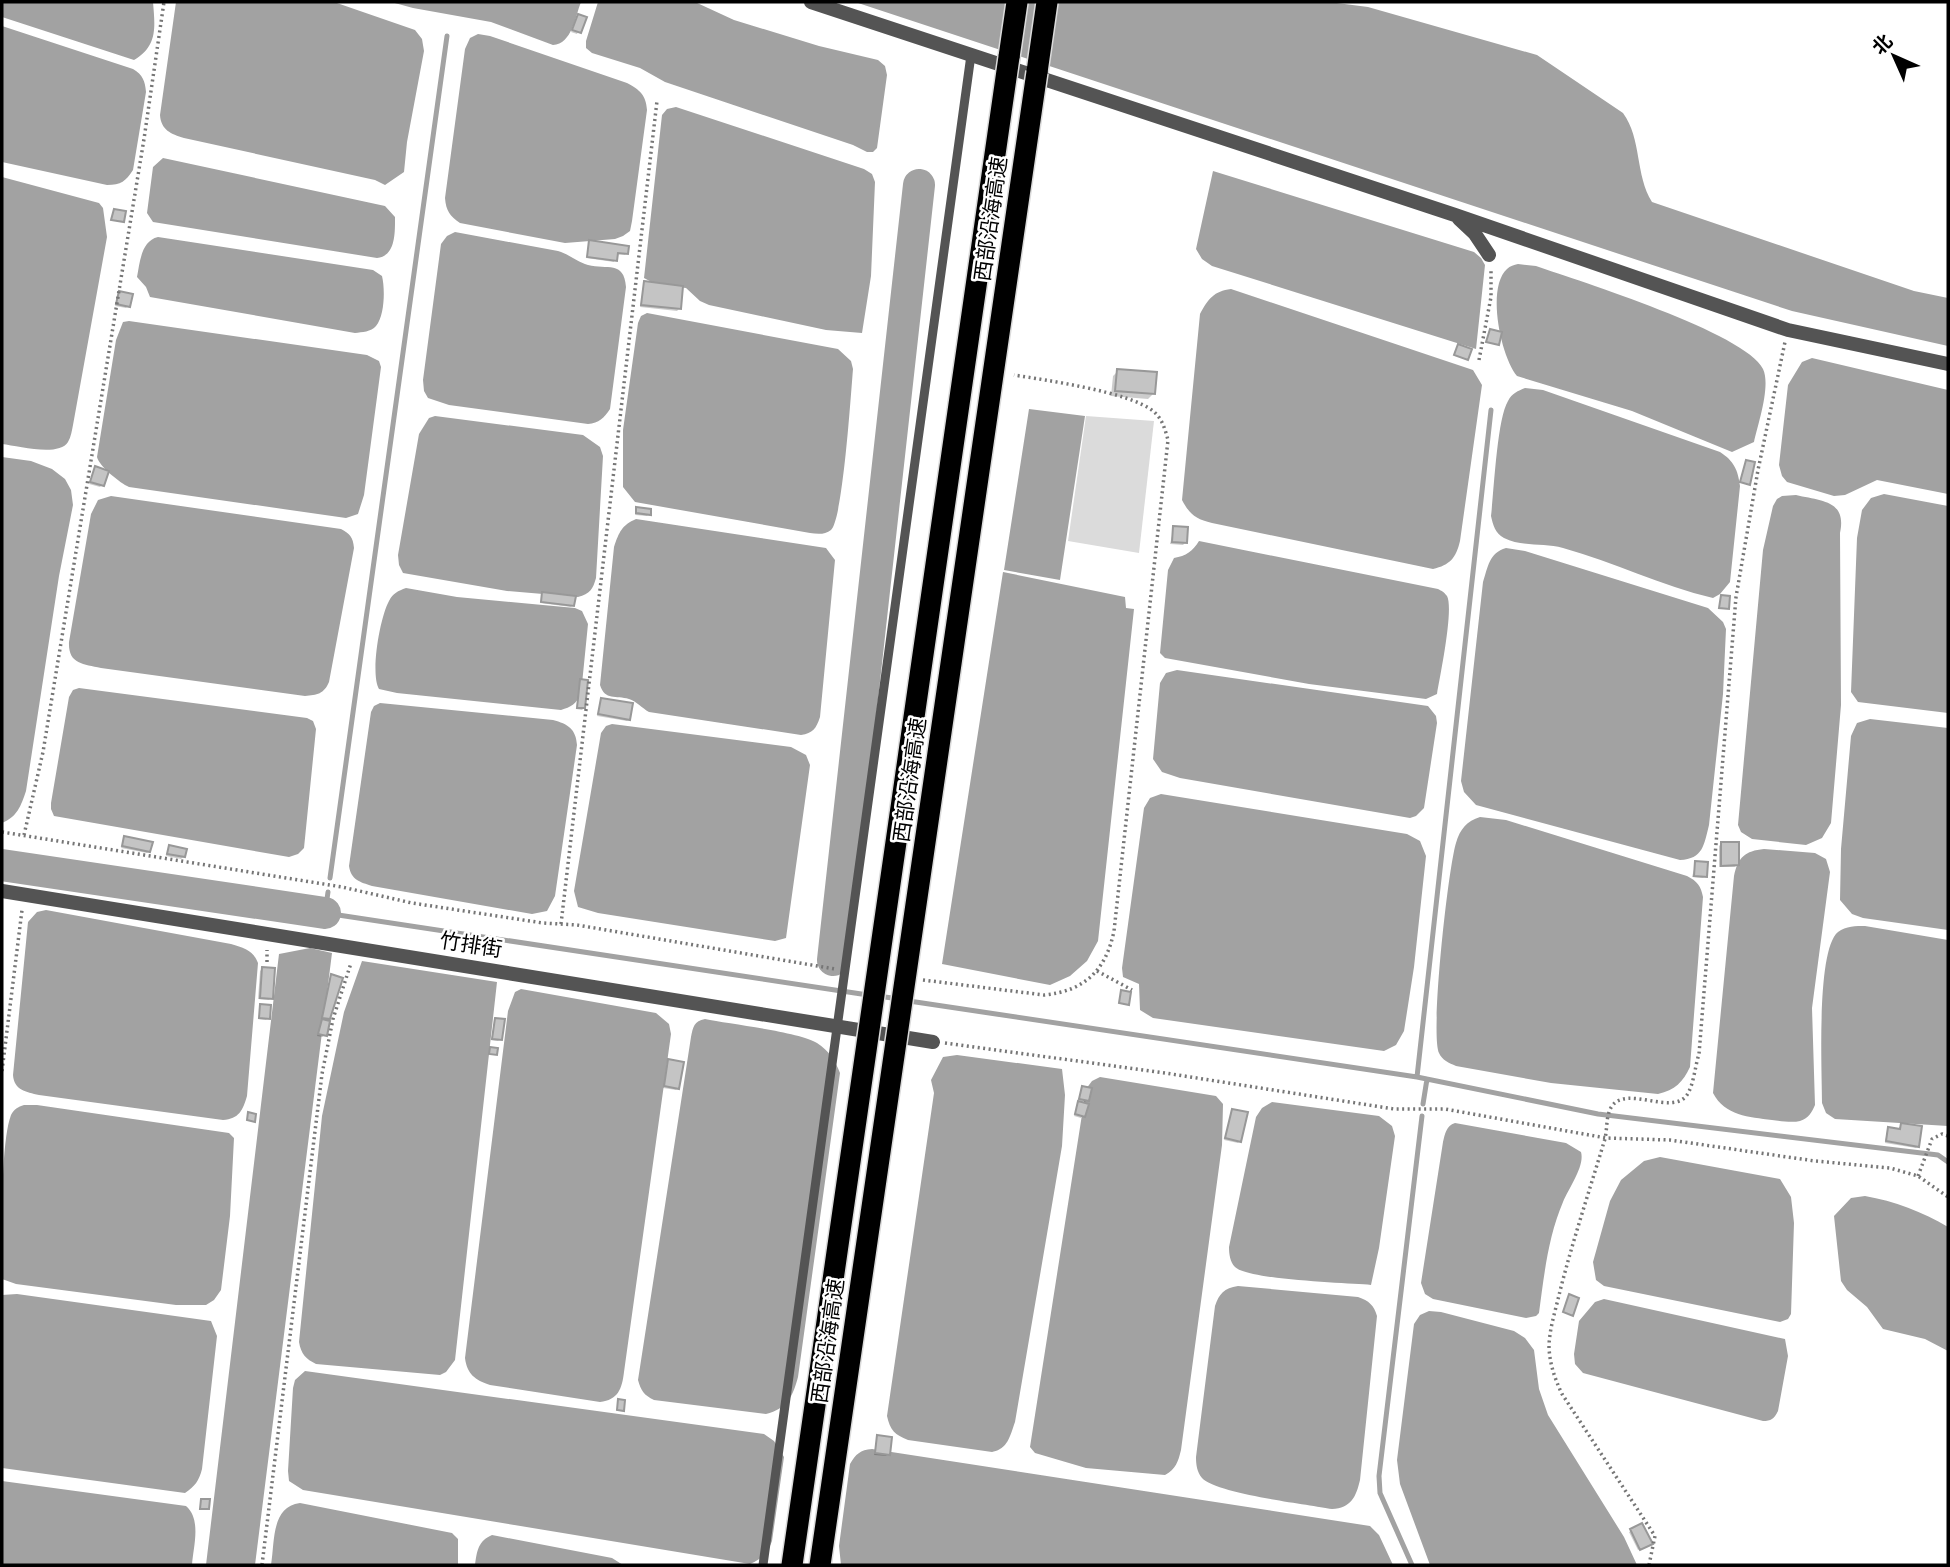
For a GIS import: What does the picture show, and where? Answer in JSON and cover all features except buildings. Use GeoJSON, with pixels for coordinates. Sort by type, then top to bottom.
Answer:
{"type":"FeatureCollection","features":[{"type":"Feature","properties":{"kind":"highway","name":"西部沿海高速"},"geometry":{"type":"LineString","coordinates":[[792,1565],[1017,2]]}},
{"type":"Feature","properties":{"kind":"highway","name":"西部沿海高速"},"geometry":{"type":"LineString","coordinates":[[820,1565],[1048,2]]}},
{"type":"Feature","properties":{"kind":"street"},"geometry":{"type":"LineString","coordinates":[[811,2],[1455,215],[1788,330],[1948,364]]}},
{"type":"Feature","properties":{"kind":"street"},"geometry":{"type":"LineString","coordinates":[[1455,215],[1475,234],[1489,255]]}},
{"type":"Feature","properties":{"kind":"street","name":"竹排街"},"geometry":{"type":"LineString","coordinates":[[2,891],[933,1042]]}},
{"type":"Feature","properties":{"kind":"lane"},"geometry":{"type":"LineString","coordinates":[[764,1565],[971,55]]}},
{"type":"Feature","properties":{"kind":"path"},"geometry":{"type":"LineString","coordinates":[[23,835],[43,752],[164,2]]}},
{"type":"Feature","properties":{"kind":"path"},"geometry":{"type":"LineString","coordinates":[[561,924],[657,101]]}},
{"type":"Feature","properties":{"kind":"path"},"geometry":{"type":"LineString","coordinates":[[1479,360],[1492,278],[1489,255]]}},
{"type":"Feature","properties":{"kind":"path"},"geometry":{"type":"LineString","coordinates":[[1649,1565],[1655,1536],[1574,1414],[1552,1372],[1549,1347],[1571,1248],[1606,1138],[1611,1108],[1625,1099],[1673,1102],[1683,1099],[1690,1088],[1699,1054],[1736,597],[1758,470],[1788,330]]}},
{"type":"Feature","properties":{"kind":"path"},"geometry":{"type":"LineString","coordinates":[[911,979],[1044,995],[1057,994],[1080,984],[1097,971],[1108,955],[1114,930],[1168,440],[1158,417],[1145,406],[1068,384],[1014,375]]}},
{"type":"Feature","properties":{"kind":"path"},"geometry":{"type":"LineString","coordinates":[[2,832],[342,887],[412,904],[561,924],[845,971]]}},
{"type":"Feature","properties":{"kind":"path"},"geometry":{"type":"LineString","coordinates":[[2,1071],[24,895]]}},
{"type":"Feature","properties":{"kind":"path"},"geometry":{"type":"LineString","coordinates":[[262,1565],[322,1074],[334,1019],[356,948]]}},
{"type":"Feature","properties":{"kind":"path"},"geometry":{"type":"LineString","coordinates":[[1097,971],[1132,990]]}},
{"type":"Feature","properties":{"kind":"path"},"geometry":{"type":"LineString","coordinates":[[933,1042],[1165,1073],[1394,1109],[1445,1108],[1606,1138],[1670,1140],[1815,1161],[1859,1163],[1918,1176],[1948,1197]]}},
{"type":"Feature","properties":{"kind":"path"},"geometry":{"type":"LineString","coordinates":[[1918,1176],[1929,1144],[1937,1135],[1948,1136]]}},
{"type":"Feature","properties":{"kind":"shaded area"},"geometry":{"type":"Polygon","coordinates":[[[2,2],[153,2],[153,35],[147,49],[134,60],[2,17],[2,2]]]}},
{"type":"Feature","properties":{"kind":"shaded area"},"geometry":{"type":"Polygon","coordinates":[[[176,2],[334,2],[415,30],[422,39],[424,51],[404,172],[385,185],[375,180],[184,138],[168,131],[162,124],[160,115],[176,2]]]}},
{"type":"Feature","properties":{"kind":"shaded area"},"geometry":{"type":"Polygon","coordinates":[[[391,2],[581,2],[569,35],[565,40],[553,45],[491,22],[391,2]]]}},
{"type":"Feature","properties":{"kind":"shaded area"},"geometry":{"type":"Polygon","coordinates":[[[598,2],[695,2],[734,20],[819,46],[878,60],[885,66],[887,75],[877,148],[873,152],[867,152],[665,82],[640,68],[592,53],[586,48],[586,41],[598,2]]]}},
{"type":"Feature","properties":{"kind":"shaded area"},"geometry":{"type":"Polygon","coordinates":[[[855,2],[1329,2],[1368,7],[1537,55],[1623,113],[1633,134],[1643,180],[1652,202],[1914,291],[1948,298],[1948,346],[1792,311],[855,2]]]}},
{"type":"Feature","properties":{"kind":"shaded area"},"geometry":{"type":"Polygon","coordinates":[[[2,26],[133,69],[141,76],[146,92],[133,170],[125,180],[107,185],[2,162],[2,26]]]}},
{"type":"Feature","properties":{"kind":"shaded area"},"geometry":{"type":"Polygon","coordinates":[[[478,34],[627,83],[642,93],[647,110],[630,231],[615,239],[565,243],[460,223],[451,215],[445,198],[465,49],[470,38],[478,34]]]}},
{"type":"Feature","properties":{"kind":"shaded area"},"geometry":{"type":"Polygon","coordinates":[[[676,107],[864,169],[872,174],[875,182],[871,276],[862,333],[826,330],[709,305],[700,301],[686,288],[657,285],[644,278],[662,115],[667,109],[676,107]]]}},
{"type":"Feature","properties":{"kind":"shaded area"},"geometry":{"type":"Polygon","coordinates":[[[163,158],[385,206],[395,217],[391,248],[388,253],[377,258],[153,222],[147,213],[153,167],[163,158]]]}},
{"type":"Feature","properties":{"kind":"shaded area"},"geometry":{"type":"Polygon","coordinates":[[[1213,171],[1474,252],[1485,265],[1476,349],[1212,266],[1202,259],[1196,249],[1213,171]]]}},
{"type":"Feature","properties":{"kind":"shaded area"},"geometry":{"type":"Polygon","coordinates":[[[2,177],[99,203],[103,208],[107,237],[71,436],[68,442],[56,449],[2,444],[2,177]]]}},
{"type":"Feature","properties":{"kind":"shaded area"},"geometry":{"type":"Polygon","coordinates":[[[455,232],[558,251],[584,264],[618,269],[622,273],[626,287],[610,409],[606,415],[588,424],[449,405],[428,398],[423,380],[441,244],[447,236],[455,232]]]}},
{"type":"Feature","properties":{"kind":"shaded area"},"geometry":{"type":"Polygon","coordinates":[[[158,237],[373,270],[382,276],[383,281],[384,301],[379,321],[374,328],[355,333],[150,297],[137,277],[145,247],[158,237]]]}},
{"type":"Feature","properties":{"kind":"shaded area"},"geometry":{"type":"Polygon","coordinates":[[[1518,264],[1536,266],[1659,310],[1726,340],[1750,355],[1763,369],[1766,385],[1754,442],[1732,452],[1632,411],[1517,376],[1501,339],[1497,291],[1508,268],[1518,264]]]}},
{"type":"Feature","properties":{"kind":"shaded area"},"geometry":{"type":"Polygon","coordinates":[[[1231,289],[1473,370],[1482,385],[1460,541],[1448,563],[1433,569],[1212,523],[1191,513],[1182,500],[1200,314],[1212,297],[1231,289]]]}},
{"type":"Feature","properties":{"kind":"shaded area"},"geometry":{"type":"Polygon","coordinates":[[[647,313],[838,349],[851,361],[853,369],[843,481],[831,530],[818,534],[810,533],[635,502],[623,487],[623,430],[638,323],[641,316],[647,313]]]}},
{"type":"Feature","properties":{"kind":"shaded area"},"geometry":{"type":"Polygon","coordinates":[[[123,322],[367,355],[379,361],[381,367],[364,495],[358,514],[346,518],[129,487],[110,474],[97,457],[116,340],[123,322]]]}},
{"type":"Feature","properties":{"kind":"shaded area"},"geometry":{"type":"Polygon","coordinates":[[[1812,358],[1948,390],[1948,494],[1877,480],[1845,495],[1834,496],[1787,482],[1779,465],[1788,385],[1802,362],[1812,358]]]}},
{"type":"Feature","properties":{"kind":"shaded area"},"geometry":{"type":"Polygon","coordinates":[[[1525,388],[1543,390],[1720,452],[1732,462],[1740,486],[1730,582],[1720,594],[1713,598],[1694,593],[1582,554],[1556,547],[1518,543],[1498,534],[1491,516],[1501,423],[1510,398],[1525,388]]]}},
{"type":"Feature","properties":{"kind":"shaded area"},"geometry":{"type":"Polygon","coordinates":[[[1029,409],[1085,416],[1060,580],[1004,570],[1029,409]]]}},
{"type":"Feature","properties":{"kind":"shaded area"},"geometry":{"type":"Polygon","coordinates":[[[435,416],[583,435],[600,447],[603,456],[596,578],[588,593],[578,597],[507,591],[403,573],[398,555],[419,434],[429,418],[435,416]]]}},
{"type":"Feature","properties":{"kind":"shaded area"},"geometry":{"type":"Polygon","coordinates":[[[1086,416],[1154,421],[1139,553],[1068,541],[1086,416]]]}},
{"type":"Feature","properties":{"kind":"shaded area"},"geometry":{"type":"Polygon","coordinates":[[[2,457],[31,461],[52,469],[65,479],[71,490],[73,505],[59,576],[26,791],[18,810],[2,823],[2,457]]]}},
{"type":"Feature","properties":{"kind":"shaded area"},"geometry":{"type":"Polygon","coordinates":[[[1884,494],[1948,506],[1948,713],[1858,702],[1851,692],[1857,538],[1862,510],[1871,498],[1884,494]]]}},
{"type":"Feature","properties":{"kind":"shaded area"},"geometry":{"type":"Polygon","coordinates":[[[1796,495],[1830,504],[1840,514],[1841,522],[1841,705],[1831,823],[1822,838],[1806,845],[1752,839],[1741,832],[1738,825],[1763,550],[1777,499],[1796,495]]]}},
{"type":"Feature","properties":{"kind":"shaded area"},"geometry":{"type":"Polygon","coordinates":[[[111,496],[341,529],[349,534],[354,548],[329,682],[325,689],[305,696],[101,668],[74,659],[69,642],[91,514],[98,500],[111,496]]]}},
{"type":"Feature","properties":{"kind":"shaded area"},"geometry":{"type":"Polygon","coordinates":[[[636,519],[826,548],[835,560],[820,717],[814,730],[801,735],[649,712],[632,700],[611,697],[602,690],[600,685],[614,547],[622,530],[636,519]]]}},
{"type":"Feature","properties":{"kind":"shaded area"},"geometry":{"type":"Polygon","coordinates":[[[1199,541],[1442,591],[1447,596],[1449,614],[1437,694],[1426,699],[1309,684],[1165,658],[1160,653],[1168,570],[1174,558],[1189,552],[1199,541]]]}},
{"type":"Feature","properties":{"kind":"shaded area"},"geometry":{"type":"Polygon","coordinates":[[[1506,548],[1525,551],[1708,608],[1723,622],[1726,629],[1723,694],[1709,825],[1704,845],[1694,857],[1680,860],[1476,805],[1464,792],[1461,781],[1483,582],[1493,557],[1506,548]]]}},
{"type":"Feature","properties":{"kind":"shaded area"},"geometry":{"type":"Polygon","coordinates":[[[1003,572],[1125,597],[1126,608],[1134,609],[1098,941],[1087,961],[1070,976],[1050,985],[942,964],[1003,572]]]}},
{"type":"Feature","properties":{"kind":"shaded area"},"geometry":{"type":"Polygon","coordinates":[[[406,588],[457,597],[575,608],[582,611],[588,624],[581,694],[573,705],[561,710],[379,689],[376,682],[376,659],[382,619],[392,596],[406,588]]]}},
{"type":"Feature","properties":{"kind":"shaded area"},"geometry":{"type":"Polygon","coordinates":[[[1177,670],[1428,706],[1436,716],[1437,723],[1424,808],[1410,818],[1180,778],[1162,772],[1153,759],[1160,683],[1166,673],[1177,670]]]}},
{"type":"Feature","properties":{"kind":"shaded area"},"geometry":{"type":"Polygon","coordinates":[[[79,688],[307,718],[313,721],[316,729],[304,848],[289,857],[54,816],[51,803],[69,697],[73,690],[79,688]]]}},
{"type":"Feature","properties":{"kind":"shaded area"},"geometry":{"type":"Polygon","coordinates":[[[380,703],[553,720],[567,725],[573,731],[577,745],[555,896],[547,911],[532,914],[372,886],[354,877],[349,866],[371,712],[374,706],[380,703]]]}},
{"type":"Feature","properties":{"kind":"shaded area"},"geometry":{"type":"Polygon","coordinates":[[[1870,719],[1948,728],[1948,930],[1863,918],[1852,914],[1840,900],[1841,849],[1851,736],[1857,723],[1870,719]]]}},
{"type":"Feature","properties":{"kind":"shaded area"},"geometry":{"type":"Polygon","coordinates":[[[612,724],[791,747],[806,755],[810,765],[786,938],[775,941],[598,913],[578,907],[574,891],[601,733],[606,726],[612,724]]]}},
{"type":"Feature","properties":{"kind":"shaded area"},"geometry":{"type":"Polygon","coordinates":[[[1161,794],[1407,834],[1420,841],[1426,856],[1414,967],[1404,1031],[1396,1045],[1384,1051],[1153,1018],[1140,1010],[1139,984],[1123,977],[1122,968],[1144,808],[1150,798],[1161,794]]]}},
{"type":"Feature","properties":{"kind":"shaded area"},"geometry":{"type":"Polygon","coordinates":[[[1480,817],[1506,820],[1687,876],[1698,884],[1703,897],[1690,1067],[1674,1088],[1658,1094],[1551,1083],[1456,1066],[1440,1055],[1437,1040],[1438,985],[1453,859],[1462,830],[1468,823],[1480,817]]]}},
{"type":"Feature","properties":{"kind":"shaded area"},"geometry":{"type":"Polygon","coordinates":[[[1764,849],[1815,853],[1826,859],[1830,872],[1812,1008],[1815,1105],[1808,1116],[1797,1122],[1738,1114],[1718,1101],[1713,1093],[1734,876],[1743,856],[1764,849]]]}},
{"type":"Feature","properties":{"kind":"shaded area"},"geometry":{"type":"Polygon","coordinates":[[[46,910],[231,944],[251,952],[258,963],[247,1096],[237,1116],[223,1120],[39,1095],[18,1087],[13,1075],[28,922],[37,912],[46,910]]]}},
{"type":"Feature","properties":{"kind":"shaded area"},"geometry":{"type":"Polygon","coordinates":[[[1865,926],[1948,940],[1948,1126],[1835,1119],[1826,1113],[1822,1103],[1821,1040],[1826,962],[1831,943],[1838,932],[1848,927],[1865,926]]]}},
{"type":"Feature","properties":{"kind":"shaded area"},"geometry":{"type":"Polygon","coordinates":[[[310,948],[332,953],[255,1565],[206,1565],[279,954],[310,948]]]}},
{"type":"Feature","properties":{"kind":"shaded area"},"geometry":{"type":"Polygon","coordinates":[[[362,961],[497,982],[455,1360],[446,1372],[440,1375],[316,1364],[304,1356],[299,1342],[322,1116],[344,1012],[362,961]]]}},
{"type":"Feature","properties":{"kind":"shaded area"},"geometry":{"type":"Polygon","coordinates":[[[521,989],[656,1013],[669,1024],[671,1034],[623,1378],[618,1393],[606,1401],[490,1385],[473,1376],[466,1364],[508,1011],[515,992],[521,989]]]}},
{"type":"Feature","properties":{"kind":"shaded area"},"geometry":{"type":"Polygon","coordinates":[[[705,1019],[808,1039],[828,1053],[840,1073],[798,1377],[788,1401],[779,1409],[766,1414],[654,1400],[643,1392],[638,1380],[692,1030],[698,1021],[705,1019]]]}},
{"type":"Feature","properties":{"kind":"shaded area"},"geometry":{"type":"Polygon","coordinates":[[[957,1055],[1062,1069],[1065,1095],[1062,1146],[1015,1422],[1005,1445],[992,1452],[908,1440],[894,1431],[887,1416],[934,1093],[931,1080],[943,1057],[957,1055]]]}},
{"type":"Feature","properties":{"kind":"shaded area"},"geometry":{"type":"Polygon","coordinates":[[[1100,1077],[1216,1096],[1223,1104],[1222,1145],[1181,1450],[1176,1465],[1165,1475],[1086,1468],[1035,1453],[1030,1447],[1086,1089],[1092,1081],[1100,1077]]]}},
{"type":"Feature","properties":{"kind":"shaded area"},"geometry":{"type":"Polygon","coordinates":[[[1272,1102],[1379,1116],[1392,1126],[1395,1136],[1371,1285],[1258,1275],[1235,1267],[1232,1263],[1229,1247],[1256,1117],[1262,1108],[1272,1102]]]}},
{"type":"Feature","properties":{"kind":"shaded area"},"geometry":{"type":"Polygon","coordinates":[[[24,1105],[229,1133],[234,1138],[230,1216],[221,1290],[214,1300],[206,1305],[176,1305],[16,1284],[2,1279],[2,1194],[7,1129],[13,1111],[24,1105]]]}},
{"type":"Feature","properties":{"kind":"shaded area"},"geometry":{"type":"Polygon","coordinates":[[[1455,1123],[1566,1143],[1581,1152],[1579,1170],[1563,1202],[1554,1229],[1539,1313],[1536,1316],[1526,1318],[1433,1299],[1425,1294],[1421,1283],[1443,1142],[1448,1128],[1455,1123]]]}},
{"type":"Feature","properties":{"kind":"shaded area"},"geometry":{"type":"Polygon","coordinates":[[[1660,1157],[1780,1179],[1791,1197],[1794,1223],[1791,1314],[1788,1319],[1780,1322],[1604,1286],[1596,1280],[1593,1262],[1610,1201],[1621,1180],[1644,1161],[1660,1157]]]}},
{"type":"Feature","properties":{"kind":"shaded area"},"geometry":{"type":"Polygon","coordinates":[[[1865,1196],[1908,1208],[1948,1227],[1948,1351],[1925,1339],[1883,1329],[1867,1307],[1847,1290],[1841,1281],[1834,1216],[1851,1198],[1865,1196]]]}},
{"type":"Feature","properties":{"kind":"shaded area"},"geometry":{"type":"Polygon","coordinates":[[[1238,1286],[1358,1297],[1374,1309],[1377,1316],[1360,1480],[1357,1492],[1344,1506],[1332,1509],[1243,1494],[1211,1484],[1199,1473],[1196,1457],[1215,1306],[1223,1292],[1238,1286]]]}},
{"type":"Feature","properties":{"kind":"shaded area"},"geometry":{"type":"Polygon","coordinates":[[[17,1294],[211,1321],[217,1336],[202,1469],[191,1488],[185,1493],[2,1468],[2,1295],[17,1294]]]}},
{"type":"Feature","properties":{"kind":"shaded area"},"geometry":{"type":"Polygon","coordinates":[[[1604,1299],[1785,1339],[1788,1356],[1775,1416],[1763,1421],[1583,1373],[1575,1364],[1574,1354],[1579,1321],[1595,1302],[1604,1299]]]}},
{"type":"Feature","properties":{"kind":"shaded area"},"geometry":{"type":"Polygon","coordinates":[[[1429,1311],[1514,1331],[1525,1338],[1534,1350],[1539,1389],[1548,1415],[1624,1537],[1637,1565],[1430,1565],[1400,1484],[1397,1460],[1414,1324],[1420,1315],[1429,1311]]]}},
{"type":"Feature","properties":{"kind":"shaded area"},"geometry":{"type":"Polygon","coordinates":[[[305,1371],[764,1434],[774,1441],[784,1457],[772,1541],[764,1555],[750,1564],[303,1490],[289,1481],[288,1471],[293,1388],[295,1380],[305,1371]]]}},
{"type":"Feature","properties":{"kind":"shaded area"},"geometry":{"type":"Polygon","coordinates":[[[872,1449],[1370,1526],[1379,1535],[1393,1565],[841,1565],[839,1546],[850,1464],[859,1453],[872,1449]]]}},
{"type":"Feature","properties":{"kind":"shaded area"},"geometry":{"type":"Polygon","coordinates":[[[2,1481],[186,1506],[195,1526],[192,1565],[2,1565],[2,1481]]]}},
{"type":"Feature","properties":{"kind":"shaded area"},"geometry":{"type":"Polygon","coordinates":[[[300,1503],[452,1533],[458,1539],[458,1565],[271,1565],[279,1518],[291,1506],[300,1503]]]}},
{"type":"Feature","properties":{"kind":"shaded area"},"geometry":{"type":"Polygon","coordinates":[[[492,1535],[612,1558],[623,1565],[475,1565],[481,1543],[492,1535]]]}},
{"type":"Feature","properties":{"kind":"waterway"},"geometry":{"type":"LineString","coordinates":[[330,878],[447,36]]}},
{"type":"Feature","properties":{"kind":"waterway"},"geometry":{"type":"LineString","coordinates":[[833,960],[919,185]]}},
{"type":"Feature","properties":{"kind":"waterway"},"geometry":{"type":"LineString","coordinates":[[1417,1077],[1491,410]]}},
{"type":"Feature","properties":{"kind":"waterway"},"geometry":{"type":"LineString","coordinates":[[2,865],[325,913]]}},
{"type":"Feature","properties":{"kind":"waterway"},"geometry":{"type":"LineString","coordinates":[[328,892],[325,913],[868,995]]}},
{"type":"Feature","properties":{"kind":"waterway"},"geometry":{"type":"LineString","coordinates":[[878,996],[899,999]]}},
{"type":"Feature","properties":{"kind":"waterway"},"geometry":{"type":"LineString","coordinates":[[909,1001],[1417,1077],[1598,1114],[1938,1155],[1948,1162]]}},
{"type":"Feature","properties":{"kind":"waterway"},"geometry":{"type":"LineString","coordinates":[[1423,1104],[1427,1079]]}},
{"type":"Feature","properties":{"kind":"waterway"},"geometry":{"type":"LineString","coordinates":[[1412,1565],[1380,1493],[1379,1476],[1422,1116]]}}]}
